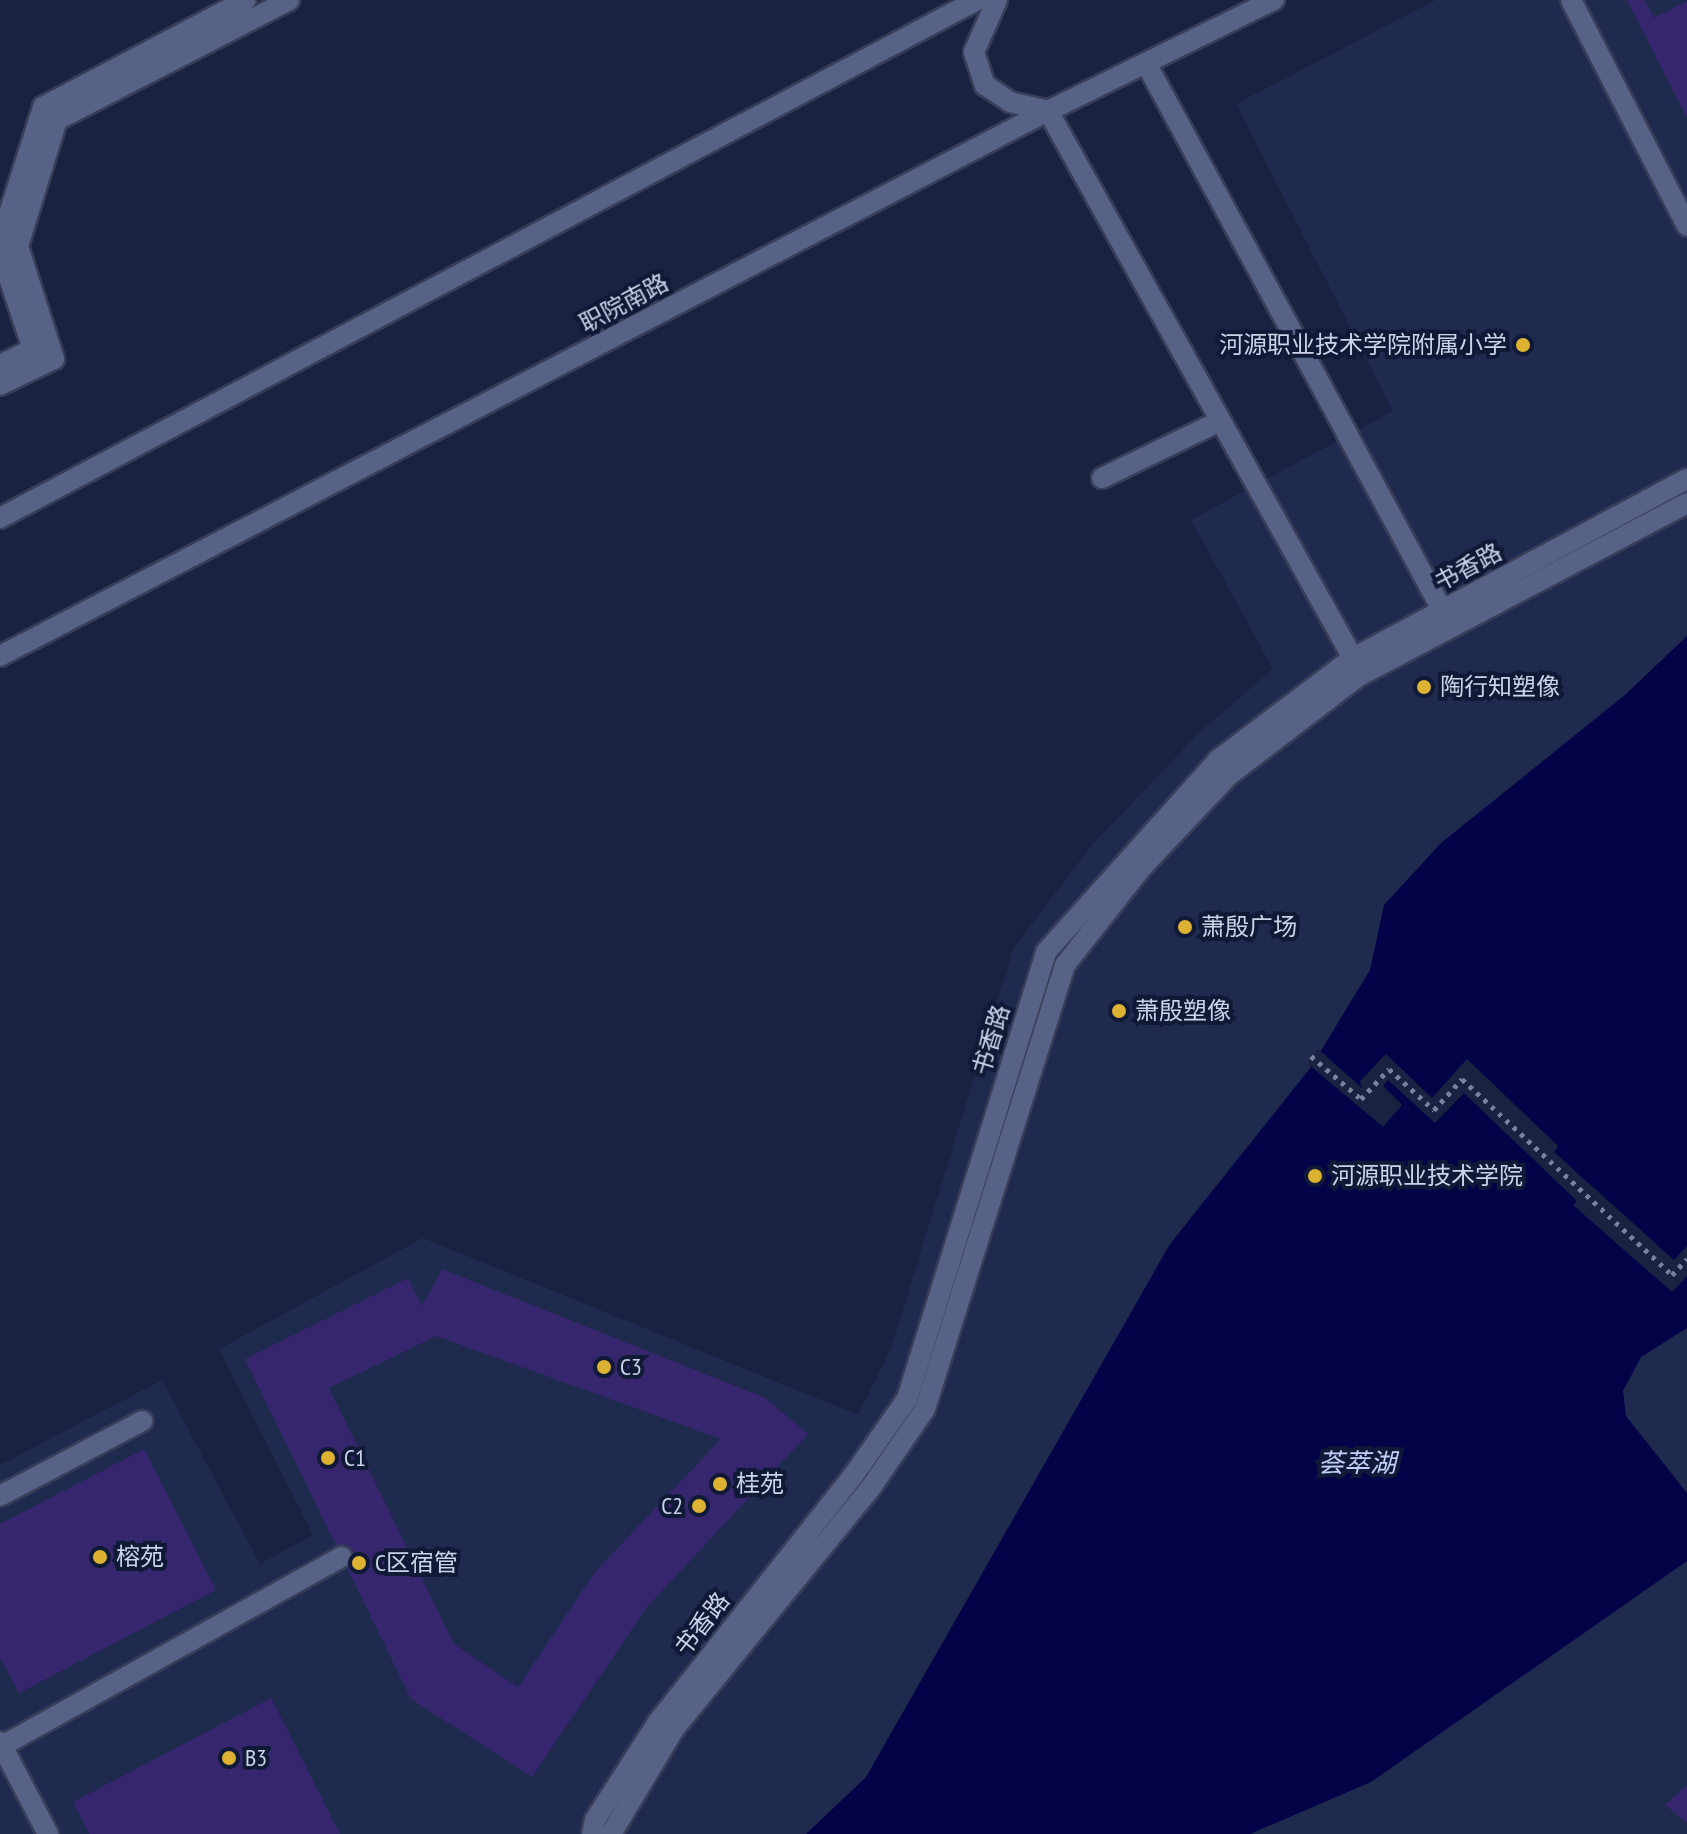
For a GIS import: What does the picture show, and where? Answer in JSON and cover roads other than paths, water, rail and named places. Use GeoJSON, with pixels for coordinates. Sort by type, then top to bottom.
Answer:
{"type":"FeatureCollection","features":[{"type":"Feature","properties":{"kind":"street"},"geometry":{"type":"LineString","coordinates":[[0,242],[43,107],[246,0]]}},
{"type":"Feature","properties":{"kind":"street"},"geometry":{"type":"LineString","coordinates":[[0,385],[54,359],[18,246],[57,120],[289,0]]}},
{"type":"Feature","properties":{"kind":"street"},"geometry":{"type":"LineString","coordinates":[[0,518],[954,5],[977,0]]}},
{"type":"Feature","properties":{"kind":"street"},"geometry":{"type":"LineString","coordinates":[[997,0],[974,52],[985,85],[1010,102],[1048,111],[1353,658]]}},
{"type":"Feature","properties":{"kind":"street","name":"职院南路"},"geometry":{"type":"LineString","coordinates":[[0,656],[1048,111],[1274,0]]}},
{"type":"Feature","properties":{"kind":"street"},"geometry":{"type":"LineString","coordinates":[[1571,0],[1687,226]]}},
{"type":"Feature","properties":{"kind":"street"},"geometry":{"type":"LineString","coordinates":[[1147,65],[1442,610]]}},
{"type":"Feature","properties":{"kind":"street"},"geometry":{"type":"LineString","coordinates":[[0,251],[33,349],[0,365]]}},
{"type":"Feature","properties":{"kind":"street"},"geometry":{"type":"LineString","coordinates":[[1102,478],[1220,421]]}},
{"type":"Feature","properties":{"kind":"street","name":"书香路"},"geometry":{"type":"LineString","coordinates":[[592,1834],[595,1820],[658,1722],[853,1476],[907,1399],[1046,952],[1218,760],[1353,658],[1687,479]]}},
{"type":"Feature","properties":{"kind":"street","name":"书香路"},"geometry":{"type":"LineString","coordinates":[[611,1834],[674,1729],[872,1486],[925,1409],[1065,965],[1143,866],[1229,775],[1359,676],[1687,503]]}},
{"type":"Feature","properties":{"kind":"street"},"geometry":{"type":"LineString","coordinates":[[0,1496],[142,1421]]}},
{"type":"Feature","properties":{"kind":"street"},"geometry":{"type":"LineString","coordinates":[[48,1834],[1,1745],[260,1599],[342,1557]]}},
{"type":"Feature","properties":{"kind":"water","name":"荟萃湖"},"geometry":{"type":"Polygon","coordinates":[[[1687,636],[1687,1328],[1641,1357],[1623,1391],[1626,1416],[1687,1493],[1687,1561],[1371,1782],[1250,1834],[806,1834],[866,1777],[1170,1244],[1311,1067],[1370,970],[1384,905],[1441,843],[1625,695],[1687,636]]]}},
{"type":"Feature","properties":{"kind":"place","name":"河源职业技术学院附属小学"},"geometry":{"type":"Point","coordinates":[1523,345]}},
{"type":"Feature","properties":{"kind":"place","name":"陶行知塑像"},"geometry":{"type":"Point","coordinates":[1424,687]}},
{"type":"Feature","properties":{"kind":"place","name":"萧殷广场"},"geometry":{"type":"Point","coordinates":[1185,927]}},
{"type":"Feature","properties":{"kind":"place","name":"萧殷塑像"},"geometry":{"type":"Point","coordinates":[1119,1011]}},
{"type":"Feature","properties":{"kind":"place","name":"河源职业技术学院"},"geometry":{"type":"Point","coordinates":[1315,1176]}},
{"type":"Feature","properties":{"kind":"place","name":"C3"},"geometry":{"type":"Point","coordinates":[604,1367]}},
{"type":"Feature","properties":{"kind":"place","name":"C1"},"geometry":{"type":"Point","coordinates":[328,1458]}},
{"type":"Feature","properties":{"kind":"place","name":"桂苑"},"geometry":{"type":"Point","coordinates":[720,1484]}},
{"type":"Feature","properties":{"kind":"place","name":"C2"},"geometry":{"type":"Point","coordinates":[699,1506]}},
{"type":"Feature","properties":{"kind":"place","name":"榕苑"},"geometry":{"type":"Point","coordinates":[100,1557]}},
{"type":"Feature","properties":{"kind":"place","name":"C区宿管"},"geometry":{"type":"Point","coordinates":[359,1563]}},
{"type":"Feature","properties":{"kind":"place","name":"B3"},"geometry":{"type":"Point","coordinates":[229,1758]}}]}
